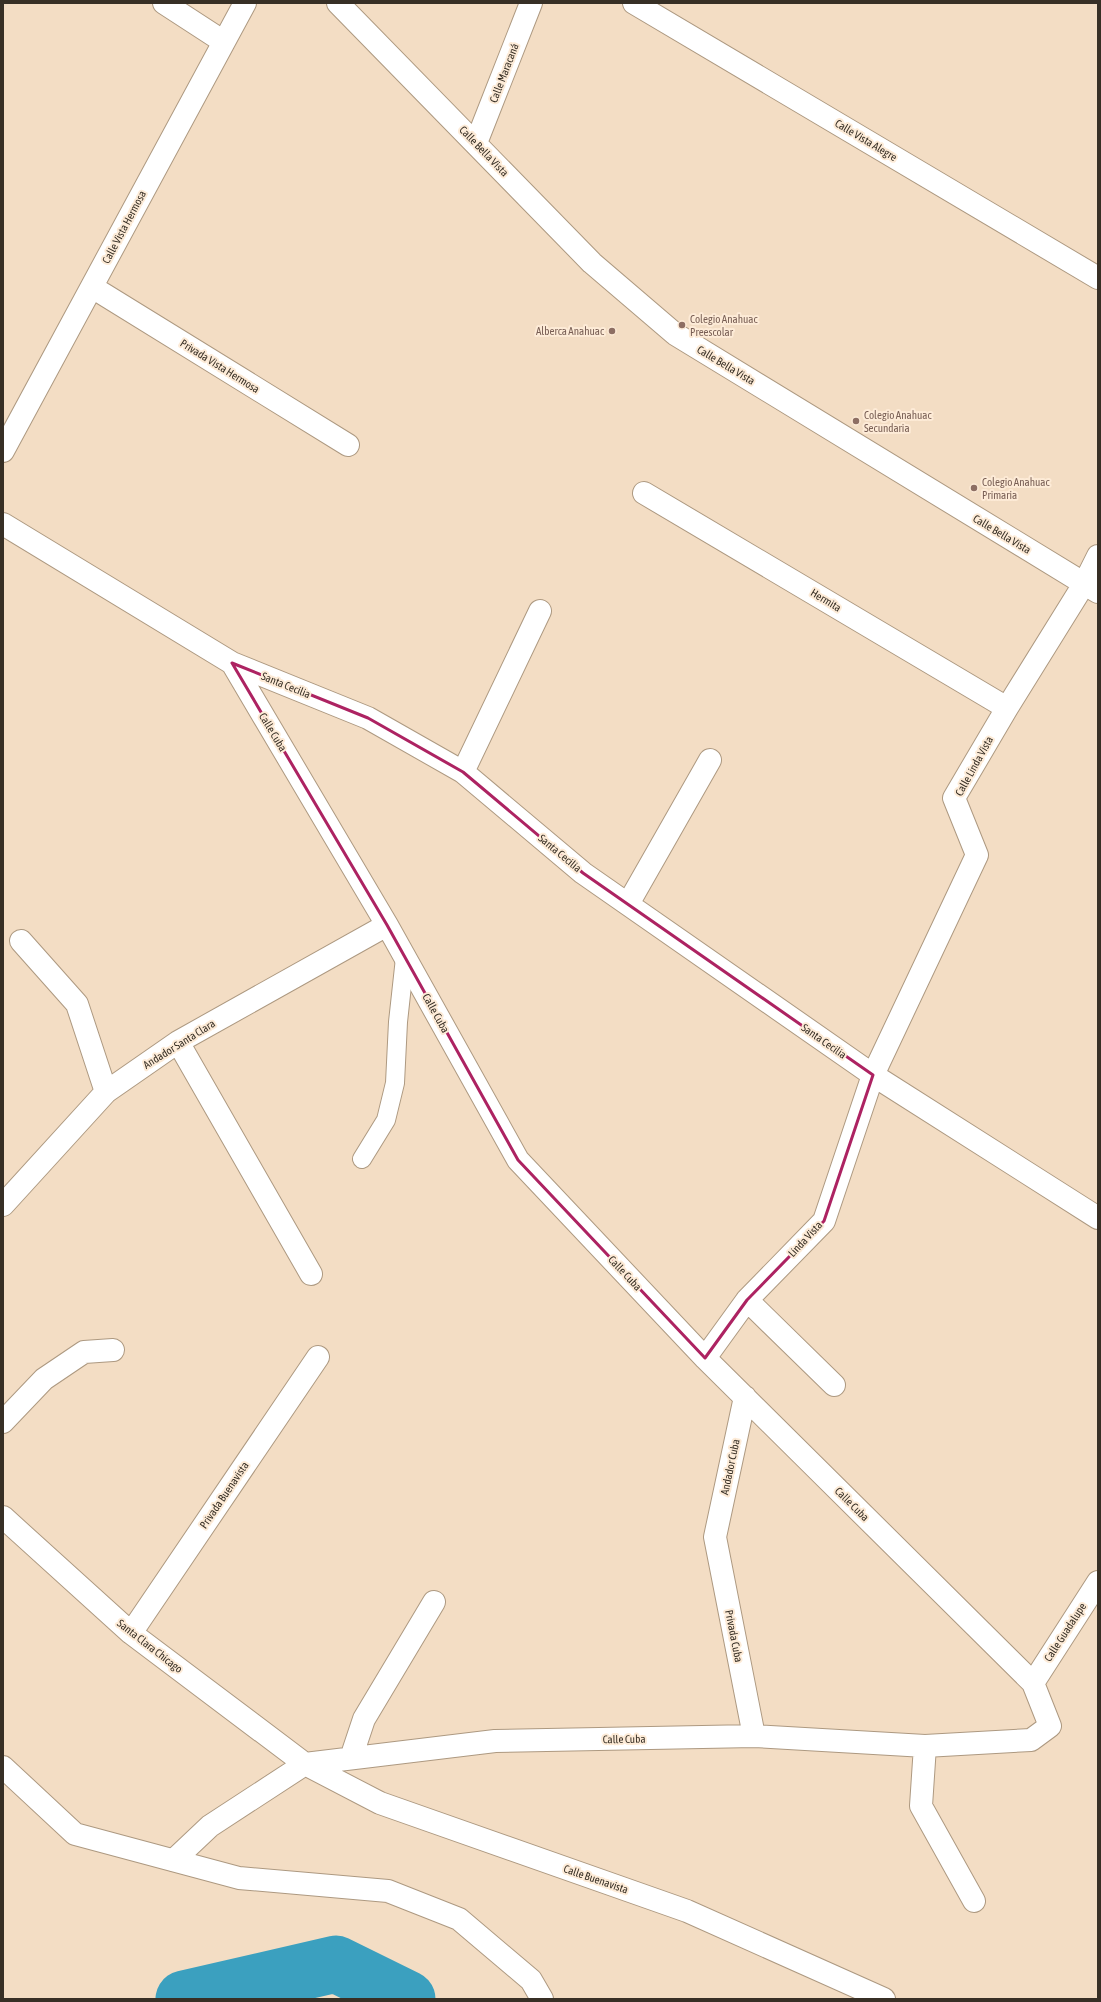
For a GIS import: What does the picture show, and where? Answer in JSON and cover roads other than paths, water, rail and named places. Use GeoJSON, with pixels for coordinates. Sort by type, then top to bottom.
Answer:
{"type":"FeatureCollection","features":[{"type":"Feature","properties":{"kind":"street"},"geometry":{"type":"LineString","coordinates":[[164,3],[224,42]]}},
{"type":"Feature","properties":{"kind":"street","name":"Calle Vista Hermosa"},"geometry":{"type":"LineString","coordinates":[[3,451],[245,3]]}},
{"type":"Feature","properties":{"kind":"street","name":"Calle Bella Vista"},"geometry":{"type":"LineString","coordinates":[[338,3],[592,263],[675,334],[1091,588]]}},
{"type":"Feature","properties":{"kind":"street","name":"Calle Maracaná"},"geometry":{"type":"LineString","coordinates":[[476,143],[532,3]]}},
{"type":"Feature","properties":{"kind":"street","name":"Calle Vista Alegre"},"geometry":{"type":"LineString","coordinates":[[634,3],[1098,278]]}},
{"type":"Feature","properties":{"kind":"street","name":"Privada Vista Hermosa"},"geometry":{"type":"LineString","coordinates":[[92,286],[348,445]]}},
{"type":"Feature","properties":{"kind":"street","name":"Hermita"},"geometry":{"type":"LineString","coordinates":[[644,493],[1008,708]]}},
{"type":"Feature","properties":{"kind":"street","name":"Santa Cecilia"},"geometry":{"type":"LineString","coordinates":[[3,524],[232,663],[368,718],[463,772],[583,873],[873,1075],[1098,1218]]}},
{"type":"Feature","properties":{"kind":"street","name":"Calle Linda Vista"},"geometry":{"type":"LineString","coordinates":[[873,1075],[977,855],[954,798],[1008,708],[1091,588],[1098,556]]}},
{"type":"Feature","properties":{"kind":"street"},"geometry":{"type":"LineString","coordinates":[[463,772],[540,612]]}},
{"type":"Feature","properties":{"kind":"street","name":"Calle Cuba"},"geometry":{"type":"LineString","coordinates":[[232,663],[405,958],[518,1160],[705,1358],[1033,1683],[1050,1726],[1031,1740],[925,1746],[754,1736],[495,1741],[305,1764]]}},
{"type":"Feature","properties":{"kind":"street"},"geometry":{"type":"LineString","coordinates":[[628,904],[710,760]]}},
{"type":"Feature","properties":{"kind":"street","name":"Andador Santa Clara"},"geometry":{"type":"LineString","coordinates":[[3,1205],[106,1092],[178,1042],[386,925]]}},
{"type":"Feature","properties":{"kind":"street"},"geometry":{"type":"LineString","coordinates":[[20,941],[77,1004],[106,1092]]}},
{"type":"Feature","properties":{"kind":"street"},"geometry":{"type":"LineString","coordinates":[[178,1042],[311,1274]]}},
{"type":"Feature","properties":{"kind":"street","name":"Linda Vista"},"geometry":{"type":"LineString","coordinates":[[705,1358],[747,1300],[824,1221],[873,1075]]}},
{"type":"Feature","properties":{"kind":"street"},"geometry":{"type":"LineString","coordinates":[[747,1300],[834,1385]]}},
{"type":"Feature","properties":{"kind":"street"},"geometry":{"type":"LineString","coordinates":[[3,1422],[44,1379],[84,1352],[113,1350]]}},
{"type":"Feature","properties":{"kind":"street","name":"Privada Buenavista"},"geometry":{"type":"LineString","coordinates":[[131,1633],[318,1357]]}},
{"type":"Feature","properties":{"kind":"street","name":"Andador Cuba"},"geometry":{"type":"LineString","coordinates":[[715,1537],[745,1398]]}},
{"type":"Feature","properties":{"kind":"street","name":"Santa Clara Chicago"},"geometry":{"type":"LineString","coordinates":[[3,1517],[131,1633],[305,1764]]}},
{"type":"Feature","properties":{"kind":"street","name":"Privada Cuba"},"geometry":{"type":"LineString","coordinates":[[715,1537],[754,1736]]}},
{"type":"Feature","properties":{"kind":"street","name":"Calle Guadalupe"},"geometry":{"type":"LineString","coordinates":[[1033,1683],[1098,1582]]}},
{"type":"Feature","properties":{"kind":"street"},"geometry":{"type":"LineString","coordinates":[[351,1758],[364,1718],[434,1602]]}},
{"type":"Feature","properties":{"kind":"street"},"geometry":{"type":"LineString","coordinates":[[925,1746],[920,1806],[974,1901]]}},
{"type":"Feature","properties":{"kind":"street"},"geometry":{"type":"LineString","coordinates":[[174,1860],[210,1826],[305,1764]]}},
{"type":"Feature","properties":{"kind":"street","name":"Calle Buenavista"},"geometry":{"type":"LineString","coordinates":[[305,1764],[380,1803],[687,1910],[884,1999]]}},
{"type":"Feature","properties":{"kind":"street"},"geometry":{"type":"LineString","coordinates":[[3,1767],[75,1834],[239,1878],[388,1891],[459,1919],[531,1980],[542,1999]]}},
{"type":"Feature","properties":{"kind":"lane"},"geometry":{"type":"LineString","coordinates":[[362,1159],[386,1120],[395,1083],[398,1022],[405,958]]}},
{"type":"Feature","properties":{"kind":"waterway"},"geometry":{"type":"LineString","coordinates":[[184,1999],[336,1964],[407,1999]]}},
{"type":"Feature","properties":{"kind":"place","name":"Colegio Anahuac Preescolar"},"geometry":{"type":"Point","coordinates":[682,325]}},
{"type":"Feature","properties":{"kind":"place","name":"Alberca Anahuac"},"geometry":{"type":"Point","coordinates":[612,331]}},
{"type":"Feature","properties":{"kind":"place","name":"Colegio Anahuac Secundaria"},"geometry":{"type":"Point","coordinates":[856,421]}},
{"type":"Feature","properties":{"kind":"place","name":"Colegio Anahuac Primaria"},"geometry":{"type":"Point","coordinates":[974,488]}}]}
